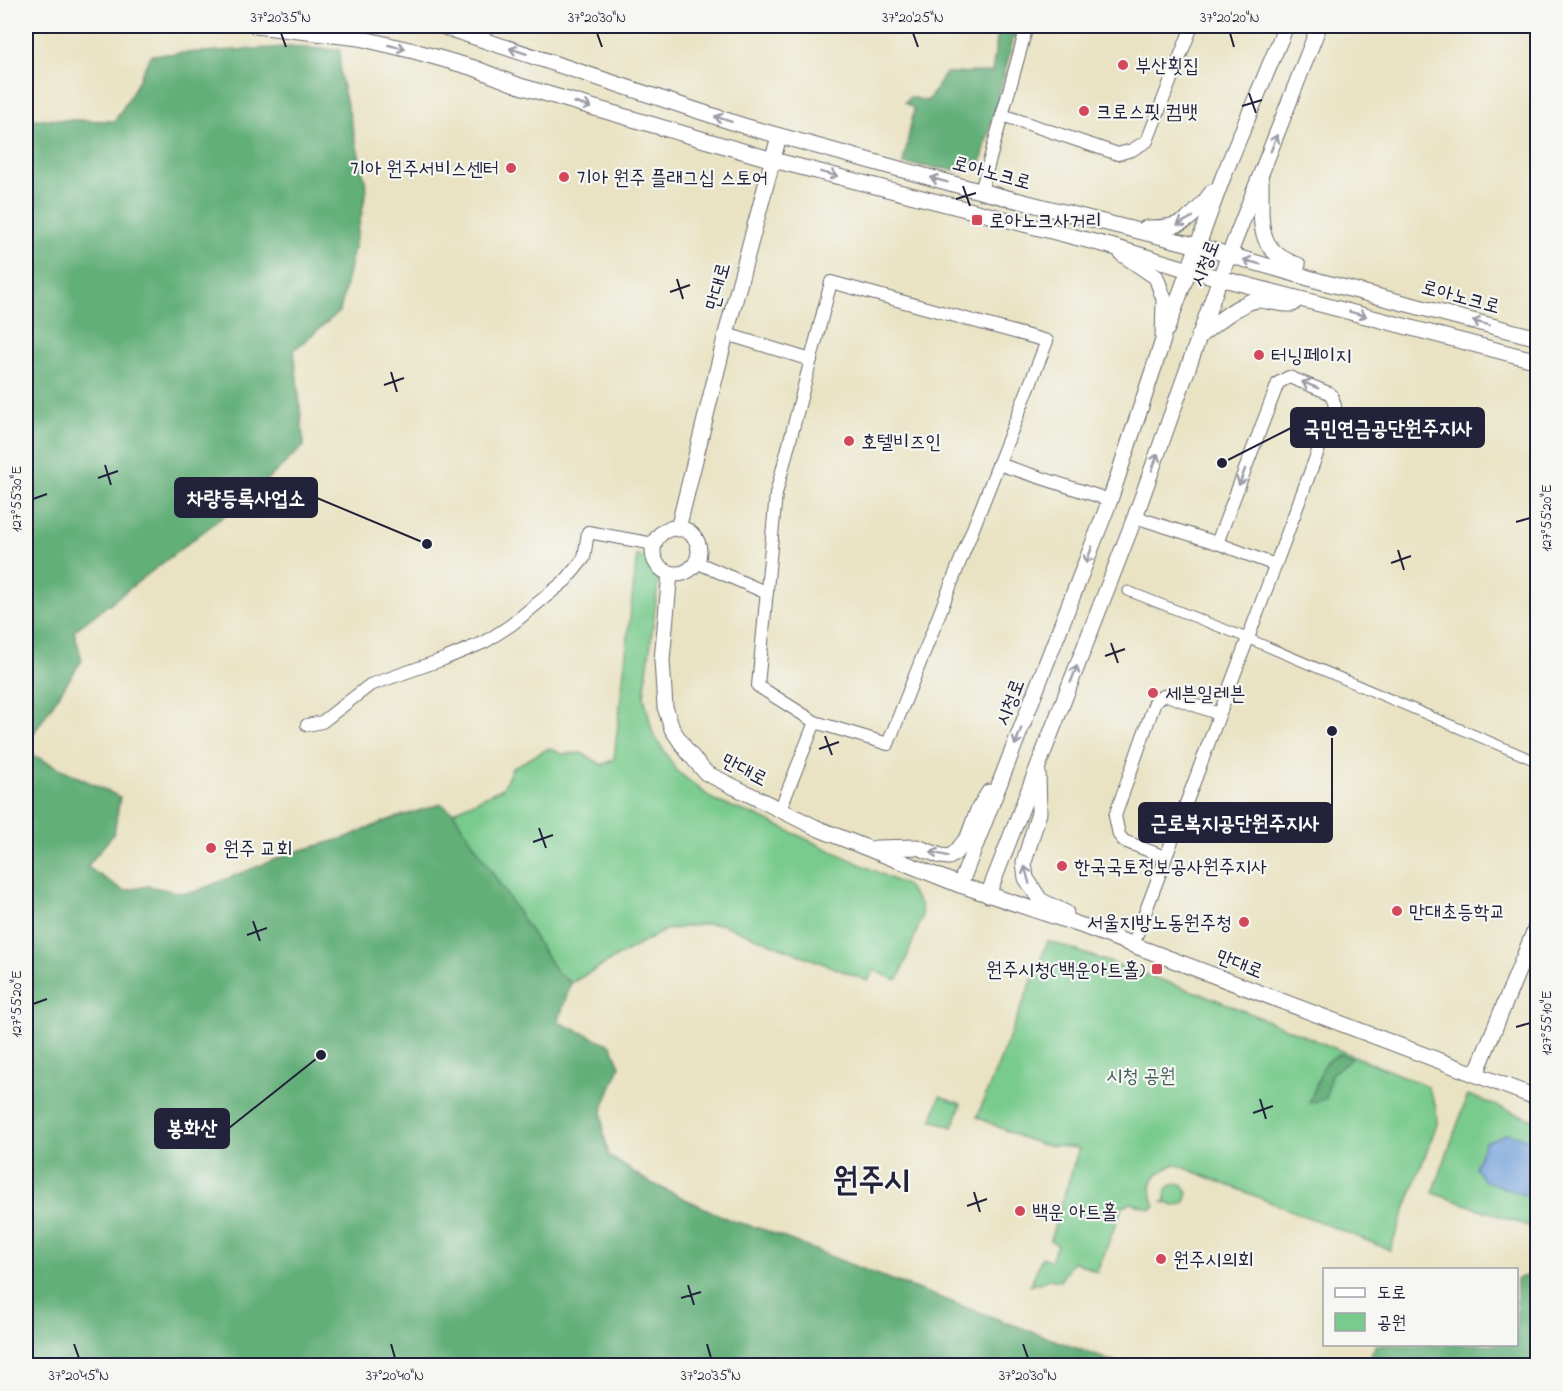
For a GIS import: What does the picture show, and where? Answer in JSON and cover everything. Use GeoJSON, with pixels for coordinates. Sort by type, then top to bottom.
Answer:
{"type":"FeatureCollection","features":[{"type":"Feature","properties":{"kind":"street"},"geometry":{"type":"LineString","coordinates":[[256,26],[359,38],[414,51],[474,68],[520,86],[772,160],[1110,246],[1189,270],[1538,361]]}},
{"type":"Feature","properties":{"kind":"street","name":"로아노크로"},"geometry":{"type":"LineString","coordinates":[[441,26],[779,136],[1538,338]]}},
{"type":"Feature","properties":{"kind":"street"},"geometry":{"type":"LineString","coordinates":[[981,191],[1027,26]]}},
{"type":"Feature","properties":{"kind":"street"},"geometry":{"type":"LineString","coordinates":[[1002,115],[1118,154],[1132,150],[1147,141],[1192,26]]}},
{"type":"Feature","properties":{"kind":"street","name":"시청로"},"geometry":{"type":"LineString","coordinates":[[960,885],[1110,500],[1163,340],[1223,177],[1286,26]]}},
{"type":"Feature","properties":{"kind":"street","name":"시청로"},"geometry":{"type":"LineString","coordinates":[[988,895],[1135,517],[1220,278],[1319,26]]}},
{"type":"Feature","properties":{"kind":"street","name":"만대로"},"geometry":{"type":"LineString","coordinates":[[678,529],[726,334],[779,136]]}},
{"type":"Feature","properties":{"kind":"street"},"geometry":{"type":"LineString","coordinates":[[1261,176],[1263,230],[1268,248],[1282,260],[1303,267],[1319,281]]}},
{"type":"Feature","properties":{"kind":"street"},"geometry":{"type":"LineString","coordinates":[[1117,227],[1162,229],[1175,226],[1194,216],[1223,177]]}},
{"type":"Feature","properties":{"kind":"street"},"geometry":{"type":"LineString","coordinates":[[1110,246],[1156,277],[1164,299],[1163,340]]}},
{"type":"Feature","properties":{"kind":"street"},"geometry":{"type":"LineString","coordinates":[[831,282],[1047,341],[998,464],[888,744],[815,722],[758,686],[776,494],[831,282]]}},
{"type":"Feature","properties":{"kind":"street"},"geometry":{"type":"LineString","coordinates":[[1199,336],[1236,309],[1257,300],[1283,304],[1316,303]]}},
{"type":"Feature","properties":{"kind":"street"},"geometry":{"type":"LineString","coordinates":[[726,334],[811,360]]}},
{"type":"Feature","properties":{"kind":"street"},"geometry":{"type":"LineString","coordinates":[[1133,945],[1335,406],[1332,396],[1289,377],[1278,383],[1217,543]]}},
{"type":"Feature","properties":{"kind":"street"},"geometry":{"type":"LineString","coordinates":[[998,464],[1110,500]]}},
{"type":"Feature","properties":{"kind":"street"},"geometry":{"type":"LineString","coordinates":[[1135,517],[1217,543],[1275,565]]}},
{"type":"Feature","properties":{"kind":"street"},"geometry":{"type":"LineString","coordinates":[[678,529],[688,532],[697,543],[699,550],[696,562],[689,571],[681,574],[670,573],[660,568],[653,555],[654,544],[660,534],[666,530],[678,529]]}},
{"type":"Feature","properties":{"kind":"street"},"geometry":{"type":"LineString","coordinates":[[307,726],[322,722],[370,685],[485,642],[511,625],[566,580],[584,558],[588,532],[654,544]]}},
{"type":"Feature","properties":{"kind":"street"},"geometry":{"type":"LineString","coordinates":[[696,562],[767,593]]}},
{"type":"Feature","properties":{"kind":"street","name":"만대로"},"geometry":{"type":"LineString","coordinates":[[670,573],[662,660],[665,706],[672,729],[705,773],[819,829],[960,885],[1083,926],[1538,1098]]}},
{"type":"Feature","properties":{"kind":"street"},"geometry":{"type":"LineString","coordinates":[[1128,591],[1247,638],[1538,762]]}},
{"type":"Feature","properties":{"kind":"street"},"geometry":{"type":"LineString","coordinates":[[1166,857],[1124,841],[1119,835],[1115,816],[1155,702],[1167,695],[1219,714]]}},
{"type":"Feature","properties":{"kind":"street"},"geometry":{"type":"LineString","coordinates":[[780,810],[815,722]]}},
{"type":"Feature","properties":{"kind":"street"},"geometry":{"type":"LineString","coordinates":[[867,848],[917,847],[949,857],[968,837],[978,810],[1007,764]]}},
{"type":"Feature","properties":{"kind":"street"},"geometry":{"type":"LineString","coordinates":[[1038,767],[1039,813],[1024,862],[1026,878],[1040,900],[1060,909],[1083,926]]}},
{"type":"Feature","properties":{"kind":"street"},"geometry":{"type":"LineString","coordinates":[[1476,1074],[1538,922]]}},
{"type":"Feature","properties":{"kind":"green space"},"geometry":{"type":"Polygon","coordinates":[[[999,26],[1017,26],[980,166],[965,171],[903,164],[914,109],[905,102],[910,97],[928,101],[946,73],[992,72],[999,26]]]}},
{"type":"Feature","properties":{"kind":"green space"},"geometry":{"type":"Polygon","coordinates":[[[287,47],[340,50],[340,75],[367,189],[340,311],[294,350],[304,446],[246,499],[74,631],[82,660],[26,745],[26,119],[115,121],[151,55],[287,47]]]}},
{"type":"Feature","properties":{"kind":"green space"},"geometry":{"type":"Polygon","coordinates":[[[637,555],[655,561],[660,568],[644,697],[653,734],[677,771],[715,801],[755,815],[907,886],[921,906],[922,917],[899,978],[895,980],[874,970],[868,981],[721,924],[703,924],[665,930],[571,983],[556,971],[453,812],[503,788],[512,768],[549,748],[562,754],[582,753],[602,765],[614,759],[637,555]]]}},
{"type":"Feature","properties":{"kind":"green space"},"geometry":{"type":"Polygon","coordinates":[[[26,752],[120,797],[114,833],[87,867],[124,891],[148,886],[181,893],[194,892],[291,853],[345,838],[388,820],[441,804],[453,812],[556,971],[571,983],[558,1022],[611,1045],[620,1066],[602,1111],[609,1156],[647,1181],[730,1220],[765,1230],[857,1267],[1122,1365],[26,1365],[26,752]]]}},
{"type":"Feature","properties":{"kind":"green space","name":"시청 공원"},"geometry":{"type":"Polygon","coordinates":[[[1048,941],[1210,997],[1427,1086],[1436,1107],[1437,1124],[1390,1250],[1175,1164],[1153,1180],[1151,1191],[1155,1207],[1151,1209],[1132,1203],[1123,1206],[1097,1272],[1073,1261],[1060,1281],[1049,1279],[1030,1286],[1042,1257],[1051,1261],[1057,1245],[1050,1240],[1079,1148],[1043,1145],[977,1117],[1048,941]]]}},
{"type":"Feature","properties":{"kind":"green space"},"geometry":{"type":"Polygon","coordinates":[[[1339,1054],[1352,1058],[1331,1074],[1326,1099],[1309,1103],[1325,1063],[1339,1054]]]}},
{"type":"Feature","properties":{"kind":"green space"},"geometry":{"type":"Polygon","coordinates":[[[1468,1095],[1537,1121],[1537,1229],[1433,1193],[1468,1095]]]}},
{"type":"Feature","properties":{"kind":"green space"},"geometry":{"type":"Polygon","coordinates":[[[940,1096],[961,1104],[953,1127],[932,1120],[940,1096]]]}},
{"type":"Feature","properties":{"kind":"green space"},"geometry":{"type":"Polygon","coordinates":[[[1176,1183],[1183,1185],[1188,1192],[1185,1203],[1174,1206],[1161,1201],[1167,1202],[1165,1195],[1167,1188],[1176,1183]]]}},
{"type":"Feature","properties":{"kind":"green space"},"geometry":{"type":"Polygon","coordinates":[[[1537,1272],[1537,1365],[1365,1365],[1375,1346],[1518,1346],[1518,1279],[1537,1272]]]}},
{"type":"Feature","properties":{"kind":"water"},"geometry":{"type":"Polygon","coordinates":[[[1508,1133],[1537,1142],[1537,1200],[1483,1180],[1475,1167],[1485,1142],[1508,1133]]]}},
{"type":"Feature","properties":{"kind":"place","name":"부산횟집"},"geometry":{"type":"Point","coordinates":[1123,65]}},
{"type":"Feature","properties":{"kind":"place","name":"크로스핏 컴뱃"},"geometry":{"type":"Point","coordinates":[1084,111]}},
{"type":"Feature","properties":{"kind":"place","name":"기아 원주서비스센터"},"geometry":{"type":"Point","coordinates":[511,168]}},
{"type":"Feature","properties":{"kind":"place","name":"기아 원주 플래그십 스토어"},"geometry":{"type":"Point","coordinates":[564,177]}},
{"type":"Feature","properties":{"kind":"place","name":"로아노크사거리"},"geometry":{"type":"Point","coordinates":[977,220]}},
{"type":"Feature","properties":{"kind":"place","name":"터닝페이지"},"geometry":{"type":"Point","coordinates":[1259,355]}},
{"type":"Feature","properties":{"kind":"place","name":"호텔비즈인"},"geometry":{"type":"Point","coordinates":[849,441]}},
{"type":"Feature","properties":{"kind":"place","name":"국민연금공단원주지사"},"geometry":{"type":"Point","coordinates":[1222,463]}},
{"type":"Feature","properties":{"kind":"place","name":"차량등록사업소"},"geometry":{"type":"Point","coordinates":[427,544]}},
{"type":"Feature","properties":{"kind":"place","name":"세븐일레븐"},"geometry":{"type":"Point","coordinates":[1153,693]}},
{"type":"Feature","properties":{"kind":"place","name":"근로복지공단원주지사"},"geometry":{"type":"Point","coordinates":[1332,731]}},
{"type":"Feature","properties":{"kind":"place","name":"원주 교회"},"geometry":{"type":"Point","coordinates":[211,848]}},
{"type":"Feature","properties":{"kind":"place","name":"한국국토정보공사원주지사"},"geometry":{"type":"Point","coordinates":[1062,866]}},
{"type":"Feature","properties":{"kind":"place","name":"만대초등학교"},"geometry":{"type":"Point","coordinates":[1397,911]}},
{"type":"Feature","properties":{"kind":"place","name":"서울지방노동원주청"},"geometry":{"type":"Point","coordinates":[1244,922]}},
{"type":"Feature","properties":{"kind":"place","name":"원주시청(백운아트홀)"},"geometry":{"type":"Point","coordinates":[1157,969]}},
{"type":"Feature","properties":{"kind":"place","name":"봉화산"},"geometry":{"type":"Point","coordinates":[321,1055]}},
{"type":"Feature","properties":{"kind":"place","name":"백운 아트홀"},"geometry":{"type":"Point","coordinates":[1020,1211]}},
{"type":"Feature","properties":{"kind":"place","name":"원주시의회"},"geometry":{"type":"Point","coordinates":[1161,1259]}},
{"type":"Feature","properties":{"kind":"district","name":"원주시"},"geometry":{"type":"Point","coordinates":[871,1179]}}]}
